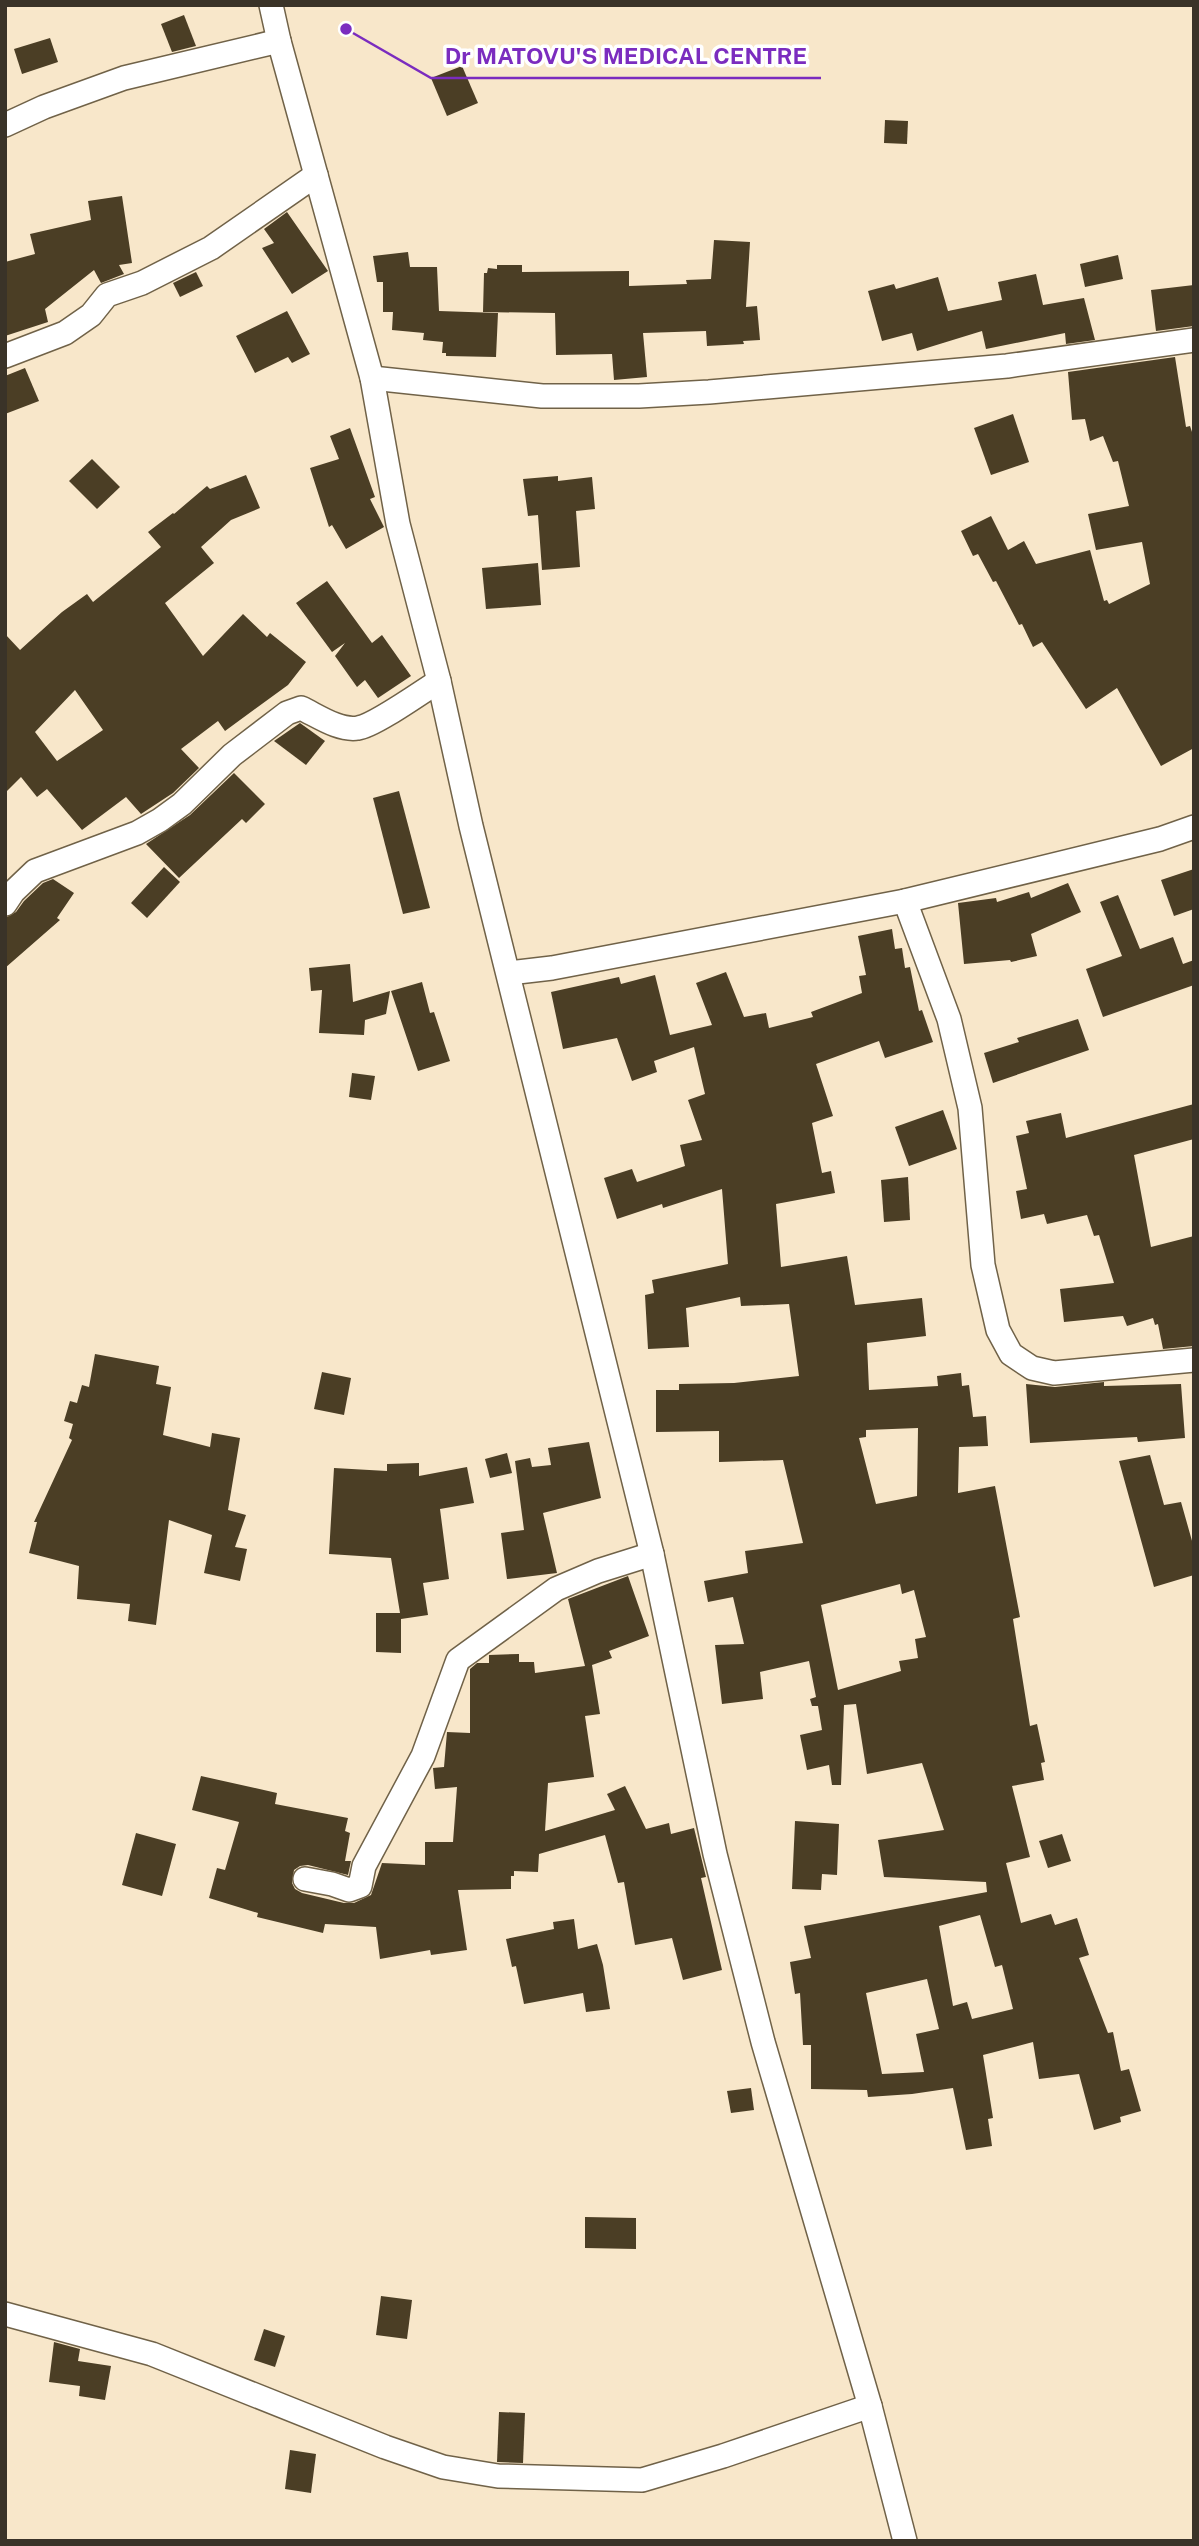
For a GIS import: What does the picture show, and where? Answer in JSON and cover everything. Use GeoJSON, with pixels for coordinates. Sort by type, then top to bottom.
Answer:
{"type":"FeatureCollection","features":[{"type":"Feature","properties":{"kind":"street"},"geometry":{"type":"LineString","coordinates":[[271,5],[372,377],[398,524],[439,681],[471,826],[652,1554],[715,1854],[757,2015],[870,2406],[905,2541]]}},
{"type":"Feature","properties":{"kind":"street"},"geometry":{"type":"LineString","coordinates":[[5,125],[44,107],[124,78],[279,41]]}},
{"type":"Feature","properties":{"kind":"street"},"geometry":{"type":"LineString","coordinates":[[5,356],[65,333],[91,315],[107,295],[142,283],[211,247],[316,175]]}},
{"type":"Feature","properties":{"kind":"street"},"geometry":{"type":"LineString","coordinates":[[372,377],[542,396],[639,396],[1007,366],[1194,340]]}},
{"type":"Feature","properties":{"kind":"street"},"geometry":{"type":"LineString","coordinates":[[5,904],[13,892],[35,871],[137,833],[160,820],[182,804],[232,755],[287,713],[301,708],[335,725],[360,728],[439,681]]}},
{"type":"Feature","properties":{"kind":"street"},"geometry":{"type":"LineString","coordinates":[[509,973],[552,968],[905,901],[1160,839],[1194,827]]}},
{"type":"Feature","properties":{"kind":"street"},"geometry":{"type":"LineString","coordinates":[[905,901],[950,1019],[970,1108],[983,1265],[998,1331],[1012,1354],[1032,1367],[1055,1373],[1194,1360]]}},
{"type":"Feature","properties":{"kind":"street"},"geometry":{"type":"LineString","coordinates":[[305,1879],[349,1890],[360,1886],[364,1866],[422,1756],[458,1660],[556,1589],[598,1571],[652,1554]]}},
{"type":"Feature","properties":{"kind":"street"},"geometry":{"type":"LineString","coordinates":[[5,2314],[152,2354],[443,2467],[498,2476],[642,2480],[723,2456],[870,2406]]}},
{"type":"Feature","properties":{"kind":"building"},"geometry":{"type":"Polygon","coordinates":[[[184,15],[196,46],[172,52],[161,24],[184,15]]]}},
{"type":"Feature","properties":{"kind":"building"},"geometry":{"type":"Polygon","coordinates":[[[50,38],[58,62],[22,74],[14,49],[50,38]]]}},
{"type":"Feature","properties":{"kind":"building"},"geometry":{"type":"Polygon","coordinates":[[[462,66],[478,103],[447,116],[431,78],[462,66]]]}},
{"type":"Feature","properties":{"kind":"building"},"geometry":{"type":"Polygon","coordinates":[[[885,120],[908,121],[907,144],[884,143],[885,120]]]}},
{"type":"Feature","properties":{"kind":"building"},"geometry":{"type":"Polygon","coordinates":[[[122,196],[132,263],[119,265],[124,274],[101,283],[94,270],[45,309],[48,322],[5,336],[5,262],[35,254],[30,234],[91,220],[88,201],[122,196]]]}},
{"type":"Feature","properties":{"kind":"building"},"geometry":{"type":"Polygon","coordinates":[[[287,212],[328,271],[292,294],[262,248],[274,243],[264,229],[287,212]]]}},
{"type":"Feature","properties":{"kind":"building"},"geometry":{"type":"Polygon","coordinates":[[[714,240],[750,242],[746,307],[757,306],[760,340],[743,341],[744,344],[707,346],[706,331],[643,333],[647,377],[614,380],[612,354],[556,355],[555,313],[483,312],[484,273],[487,273],[488,268],[497,269],[497,265],[522,265],[522,272],[629,271],[629,286],[687,284],[686,280],[711,279],[714,240]]]}},
{"type":"Feature","properties":{"kind":"building"},"geometry":{"type":"Polygon","coordinates":[[[408,252],[410,267],[437,267],[439,311],[498,313],[496,357],[446,356],[446,353],[442,353],[443,342],[423,340],[424,333],[392,330],[393,312],[383,312],[383,282],[377,282],[373,256],[408,252]]]}},
{"type":"Feature","properties":{"kind":"building"},"geometry":{"type":"Polygon","coordinates":[[[1118,255],[1123,279],[1085,287],[1080,264],[1118,255]]]}},
{"type":"Feature","properties":{"kind":"building"},"geometry":{"type":"Polygon","coordinates":[[[196,272],[203,286],[180,297],[173,283],[196,272]]]}},
{"type":"Feature","properties":{"kind":"building"},"geometry":{"type":"Polygon","coordinates":[[[1036,274],[1043,305],[1084,298],[1095,340],[1066,344],[1065,333],[986,349],[982,331],[917,351],[912,333],[882,341],[868,291],[894,284],[896,289],[938,277],[948,311],[1002,300],[998,282],[1036,274]]]}},
{"type":"Feature","properties":{"kind":"building"},"geometry":{"type":"Polygon","coordinates":[[[1194,285],[1194,326],[1156,331],[1151,290],[1194,285]]]}},
{"type":"Feature","properties":{"kind":"building"},"geometry":{"type":"Polygon","coordinates":[[[287,311],[310,354],[292,363],[288,357],[255,373],[236,336],[287,311]]]}},
{"type":"Feature","properties":{"kind":"building"},"geometry":{"type":"Polygon","coordinates":[[[1175,357],[1186,427],[1190,426],[1194,438],[1194,748],[1161,766],[1117,688],[1086,709],[1042,642],[1033,647],[996,581],[993,582],[978,554],[973,556],[961,531],[991,516],[1008,550],[1024,541],[1036,564],[1090,550],[1104,601],[1107,600],[1109,604],[1150,584],[1142,542],[1096,550],[1088,514],[1129,506],[1118,461],[1113,462],[1103,436],[1090,441],[1085,419],[1072,420],[1068,372],[1175,357]]]}},
{"type":"Feature","properties":{"kind":"building"},"geometry":{"type":"Polygon","coordinates":[[[25,368],[39,401],[5,414],[5,376],[25,368]]]}},
{"type":"Feature","properties":{"kind":"building"},"geometry":{"type":"Polygon","coordinates":[[[1013,414],[1029,462],[991,475],[974,428],[1013,414]]]}},
{"type":"Feature","properties":{"kind":"building"},"geometry":{"type":"Polygon","coordinates":[[[350,428],[375,497],[370,499],[384,527],[346,549],[332,525],[329,527],[310,468],[339,459],[330,436],[350,428]]]}},
{"type":"Feature","properties":{"kind":"building"},"geometry":{"type":"Polygon","coordinates":[[[92,459],[120,487],[97,509],[69,481],[92,459]]]}},
{"type":"Feature","properties":{"kind":"building"},"geometry":{"type":"Polygon","coordinates":[[[246,475],[260,508],[231,520],[201,547],[214,563],[165,603],[203,656],[243,614],[267,637],[270,633],[306,662],[288,685],[225,731],[218,721],[181,749],[199,768],[173,793],[141,814],[126,797],[82,830],[47,789],[37,797],[21,777],[5,793],[5,634],[20,650],[62,612],[87,594],[93,602],[161,547],[148,532],[207,486],[210,489],[246,475]],[[75,690],[35,732],[57,761],[103,730],[75,690]]]}},
{"type":"Feature","properties":{"kind":"building"},"geometry":{"type":"Polygon","coordinates":[[[558,476],[558,481],[592,477],[595,509],[576,511],[580,567],[542,570],[538,515],[528,516],[523,479],[558,476]]]}},
{"type":"Feature","properties":{"kind":"building"},"geometry":{"type":"Polygon","coordinates":[[[538,563],[541,605],[486,609],[482,568],[538,563]]]}},
{"type":"Feature","properties":{"kind":"building"},"geometry":{"type":"Polygon","coordinates":[[[327,581],[372,643],[382,635],[411,676],[378,698],[365,680],[357,687],[335,656],[345,643],[332,652],[296,603],[327,581]]]}},
{"type":"Feature","properties":{"kind":"building"},"geometry":{"type":"Polygon","coordinates":[[[300,723],[325,741],[306,765],[274,741],[300,723]]]}},
{"type":"Feature","properties":{"kind":"building"},"geometry":{"type":"Polygon","coordinates":[[[234,773],[265,804],[246,823],[242,819],[179,878],[146,844],[190,815],[234,773]]]}},
{"type":"Feature","properties":{"kind":"building"},"geometry":{"type":"Polygon","coordinates":[[[399,791],[430,908],[403,914],[373,798],[399,791]]]}},
{"type":"Feature","properties":{"kind":"building"},"geometry":{"type":"Polygon","coordinates":[[[164,867],[180,882],[147,918],[131,903],[164,867]]]}},
{"type":"Feature","properties":{"kind":"building"},"geometry":{"type":"Polygon","coordinates":[[[1194,869],[1194,909],[1174,916],[1161,880],[1194,869]]]}},
{"type":"Feature","properties":{"kind":"building"},"geometry":{"type":"Polygon","coordinates":[[[53,879],[74,893],[57,918],[60,920],[5,968],[5,918],[16,912],[43,883],[53,879]]]}},
{"type":"Feature","properties":{"kind":"building"},"geometry":{"type":"Polygon","coordinates":[[[1068,883],[1081,912],[1031,934],[1037,956],[1011,962],[964,964],[958,903],[996,898],[997,902],[1029,892],[1031,898],[1068,883]]]}},
{"type":"Feature","properties":{"kind":"building"},"geometry":{"type":"Polygon","coordinates":[[[1118,895],[1140,949],[1173,937],[1183,964],[1194,960],[1194,985],[1103,1017],[1086,969],[1122,956],[1100,902],[1118,895]]]}},
{"type":"Feature","properties":{"kind":"building"},"geometry":{"type":"Polygon","coordinates":[[[892,929],[895,949],[902,948],[905,968],[910,967],[919,1011],[922,1010],[933,1042],[885,1058],[879,1041],[816,1064],[833,1116],[812,1123],[822,1173],[831,1171],[835,1193],[776,1204],[781,1267],[847,1256],[855,1305],[922,1298],[926,1336],[867,1343],[869,1390],[938,1386],[937,1376],[961,1373],[962,1386],[969,1385],[973,1417],[986,1416],[988,1446],[959,1447],[958,1493],[995,1486],[1020,1617],[1013,1619],[1030,1726],[1037,1724],[1045,1762],[1041,1763],[1044,1780],[1012,1786],[1030,1857],[1006,1863],[1021,1923],[1051,1914],[1055,1925],[1077,1918],[1089,1955],[1079,1958],[1108,2033],[1113,2032],[1121,2071],[1129,2069],[1141,2111],[1120,2117],[1121,2122],[1094,2130],[1079,2074],[1039,2079],[1033,2042],[983,2055],[993,2118],[988,2119],[992,2146],[966,2150],[953,2088],[868,2097],[867,2090],[811,2089],[811,2045],[803,2045],[800,1993],[795,1994],[790,1962],[811,1958],[804,1926],[987,1892],[986,1882],[884,1877],[878,1840],[944,1830],[922,1763],[867,1774],[856,1704],[844,1705],[841,1785],[832,1785],[829,1765],[807,1770],[800,1735],[822,1730],[818,1706],[812,1706],[810,1699],[816,1697],[809,1661],[760,1672],[763,1699],[722,1704],[715,1645],[744,1644],[733,1597],[708,1602],[704,1581],[748,1573],[745,1551],[803,1543],[783,1460],[719,1462],[719,1431],[656,1432],[656,1390],[679,1390],[679,1384],[734,1383],[799,1376],[789,1304],[741,1306],[740,1297],[686,1308],[689,1347],[648,1349],[645,1295],[654,1293],[652,1280],[728,1264],[722,1189],[617,1219],[604,1178],[632,1169],[637,1182],[685,1166],[680,1145],[702,1140],[688,1100],[705,1094],[694,1047],[654,1061],[657,1072],[632,1081],[617,1038],[563,1049],[551,992],[619,977],[621,984],[655,975],[670,1035],[712,1025],[696,983],[726,972],[744,1017],[766,1013],[769,1028],[813,1017],[811,1012],[862,993],[859,976],[866,975],[858,936],[892,929]],[[918,1428],[866,1430],[866,1437],[859,1438],[876,1504],[917,1496],[918,1428]],[[900,1584],[821,1605],[838,1690],[901,1671],[899,1661],[918,1658],[915,1639],[926,1637],[914,1590],[902,1594],[900,1584]],[[980,1915],[939,1926],[953,2006],[967,2002],[972,2019],[1013,2009],[1002,1965],[995,1967],[980,1915]],[[927,1979],[866,1993],[882,2074],[924,2072],[916,2034],[939,2029],[927,1979]]]}},
{"type":"Feature","properties":{"kind":"building"},"geometry":{"type":"Polygon","coordinates":[[[350,964],[353,1002],[390,991],[386,1014],[365,1020],[364,1035],[319,1033],[322,990],[311,991],[309,968],[350,964]]]}},
{"type":"Feature","properties":{"kind":"building"},"geometry":{"type":"Polygon","coordinates":[[[422,982],[430,1013],[434,1012],[450,1061],[418,1071],[391,991],[422,982]]]}},
{"type":"Feature","properties":{"kind":"building"},"geometry":{"type":"Polygon","coordinates":[[[1078,1019],[1089,1050],[993,1083],[984,1053],[1019,1042],[1017,1038],[1078,1019]]]}},
{"type":"Feature","properties":{"kind":"building"},"geometry":{"type":"Polygon","coordinates":[[[352,1073],[375,1076],[371,1100],[349,1097],[352,1073]]]}},
{"type":"Feature","properties":{"kind":"building"},"geometry":{"type":"Polygon","coordinates":[[[1194,1104],[1194,1139],[1134,1155],[1151,1247],[1194,1236],[1194,1346],[1163,1349],[1158,1324],[1155,1325],[1153,1318],[1127,1326],[1123,1316],[1064,1322],[1060,1289],[1114,1283],[1099,1235],[1094,1236],[1087,1215],[1047,1224],[1044,1214],[1021,1219],[1016,1191],[1027,1189],[1016,1136],[1029,1133],[1026,1121],[1061,1113],[1066,1138],[1194,1104]]]}},
{"type":"Feature","properties":{"kind":"building"},"geometry":{"type":"Polygon","coordinates":[[[943,1110],[957,1149],[909,1166],[895,1127],[943,1110]]]}},
{"type":"Feature","properties":{"kind":"building"},"geometry":{"type":"Polygon","coordinates":[[[908,1177],[910,1220],[884,1222],[881,1180],[908,1177]]]}},
{"type":"Feature","properties":{"kind":"building"},"geometry":{"type":"Polygon","coordinates":[[[95,1354],[159,1366],[156,1384],[171,1387],[163,1435],[210,1447],[212,1433],[240,1438],[228,1510],[246,1515],[235,1547],[247,1549],[240,1581],[204,1573],[212,1535],[169,1520],[156,1625],[128,1621],[130,1604],[77,1599],[79,1566],[29,1553],[37,1522],[34,1522],[72,1440],[69,1438],[73,1424],[64,1421],[70,1401],[77,1403],[82,1385],[89,1387],[95,1354]]]}},
{"type":"Feature","properties":{"kind":"building"},"geometry":{"type":"Polygon","coordinates":[[[322,1372],[351,1378],[344,1415],[314,1409],[322,1372]]]}},
{"type":"Feature","properties":{"kind":"building"},"geometry":{"type":"Polygon","coordinates":[[[1104,1382],[1104,1386],[1181,1384],[1185,1438],[1138,1442],[1137,1437],[1030,1443],[1026,1384],[1055,1387],[1104,1382]]]}},
{"type":"Feature","properties":{"kind":"building"},"geometry":{"type":"Polygon","coordinates":[[[589,1442],[601,1498],[543,1513],[557,1573],[507,1579],[501,1533],[524,1530],[515,1461],[530,1458],[532,1467],[551,1465],[548,1448],[589,1442]]]}},
{"type":"Feature","properties":{"kind":"building"},"geometry":{"type":"Polygon","coordinates":[[[507,1453],[512,1473],[490,1478],[485,1459],[507,1453]]]}},
{"type":"Feature","properties":{"kind":"building"},"geometry":{"type":"Polygon","coordinates":[[[1150,1455],[1164,1505],[1181,1502],[1194,1548],[1194,1575],[1154,1587],[1119,1461],[1150,1455]]]}},
{"type":"Feature","properties":{"kind":"building"},"geometry":{"type":"Polygon","coordinates":[[[419,1463],[419,1476],[467,1467],[474,1503],[440,1509],[449,1579],[423,1583],[428,1615],[401,1619],[401,1653],[376,1652],[376,1613],[400,1613],[391,1558],[329,1554],[334,1468],[387,1471],[387,1464],[419,1463]]]}},
{"type":"Feature","properties":{"kind":"building"},"geometry":{"type":"Polygon","coordinates":[[[628,1576],[649,1636],[609,1651],[612,1658],[592,1665],[600,1714],[585,1716],[594,1777],[548,1783],[545,1831],[615,1810],[607,1794],[625,1786],[646,1829],[669,1823],[671,1834],[694,1828],[706,1877],[701,1878],[722,1970],[683,1980],[672,1938],[635,1945],[624,1882],[618,1883],[605,1835],[539,1854],[538,1872],[514,1871],[514,1876],[511,1876],[511,1889],[458,1890],[467,1950],[431,1955],[430,1950],[380,1959],[376,1927],[325,1924],[323,1933],[257,1917],[258,1913],[209,1898],[217,1868],[225,1870],[239,1822],[192,1810],[201,1776],[277,1793],[275,1804],[348,1818],[345,1831],[350,1833],[345,1861],[351,1861],[348,1875],[308,1865],[300,1866],[294,1870],[292,1883],[295,1889],[302,1893],[354,1903],[371,1895],[382,1863],[425,1865],[425,1842],[453,1842],[457,1787],[435,1789],[433,1768],[444,1767],[447,1732],[470,1733],[470,1669],[477,1663],[489,1663],[489,1655],[519,1654],[519,1662],[534,1662],[535,1673],[585,1666],[568,1599],[628,1576]]]}},
{"type":"Feature","properties":{"kind":"building"},"geometry":{"type":"Polygon","coordinates":[[[795,1821],[839,1824],[837,1875],[822,1874],[821,1890],[792,1889],[795,1821]]]}},
{"type":"Feature","properties":{"kind":"building"},"geometry":{"type":"Polygon","coordinates":[[[136,1833],[176,1844],[162,1896],[122,1885],[136,1833]]]}},
{"type":"Feature","properties":{"kind":"building"},"geometry":{"type":"Polygon","coordinates":[[[1062,1834],[1071,1861],[1048,1868],[1039,1841],[1062,1834]]]}},
{"type":"Feature","properties":{"kind":"building"},"geometry":{"type":"Polygon","coordinates":[[[574,1919],[578,1949],[597,1944],[610,2009],[586,2012],[583,1993],[524,2004],[516,1966],[512,1967],[506,1939],[554,1929],[553,1922],[574,1919]]]}},
{"type":"Feature","properties":{"kind":"building"},"geometry":{"type":"Polygon","coordinates":[[[751,2088],[754,2110],[731,2113],[727,2091],[751,2088]]]}},
{"type":"Feature","properties":{"kind":"building"},"geometry":{"type":"Polygon","coordinates":[[[585,2217],[636,2218],[636,2249],[585,2248],[585,2217]]]}},
{"type":"Feature","properties":{"kind":"building"},"geometry":{"type":"Polygon","coordinates":[[[381,2296],[412,2300],[407,2339],[376,2335],[381,2296]]]}},
{"type":"Feature","properties":{"kind":"building"},"geometry":{"type":"Polygon","coordinates":[[[264,2329],[285,2336],[275,2367],[254,2360],[264,2329]]]}},
{"type":"Feature","properties":{"kind":"building"},"geometry":{"type":"Polygon","coordinates":[[[54,2342],[80,2349],[78,2361],[111,2366],[105,2400],[79,2396],[80,2386],[49,2382],[54,2342]]]}},
{"type":"Feature","properties":{"kind":"building"},"geometry":{"type":"Polygon","coordinates":[[[499,2412],[525,2413],[523,2463],[497,2462],[499,2412]]]}},
{"type":"Feature","properties":{"kind":"building"},"geometry":{"type":"Polygon","coordinates":[[[290,2450],[316,2454],[311,2493],[285,2489],[290,2450]]]}},
{"type":"Feature","properties":{"kind":"place","name":"Dr MATOVU'S MEDICAL CENTRE"},"geometry":{"type":"Point","coordinates":[346,29]}}]}
